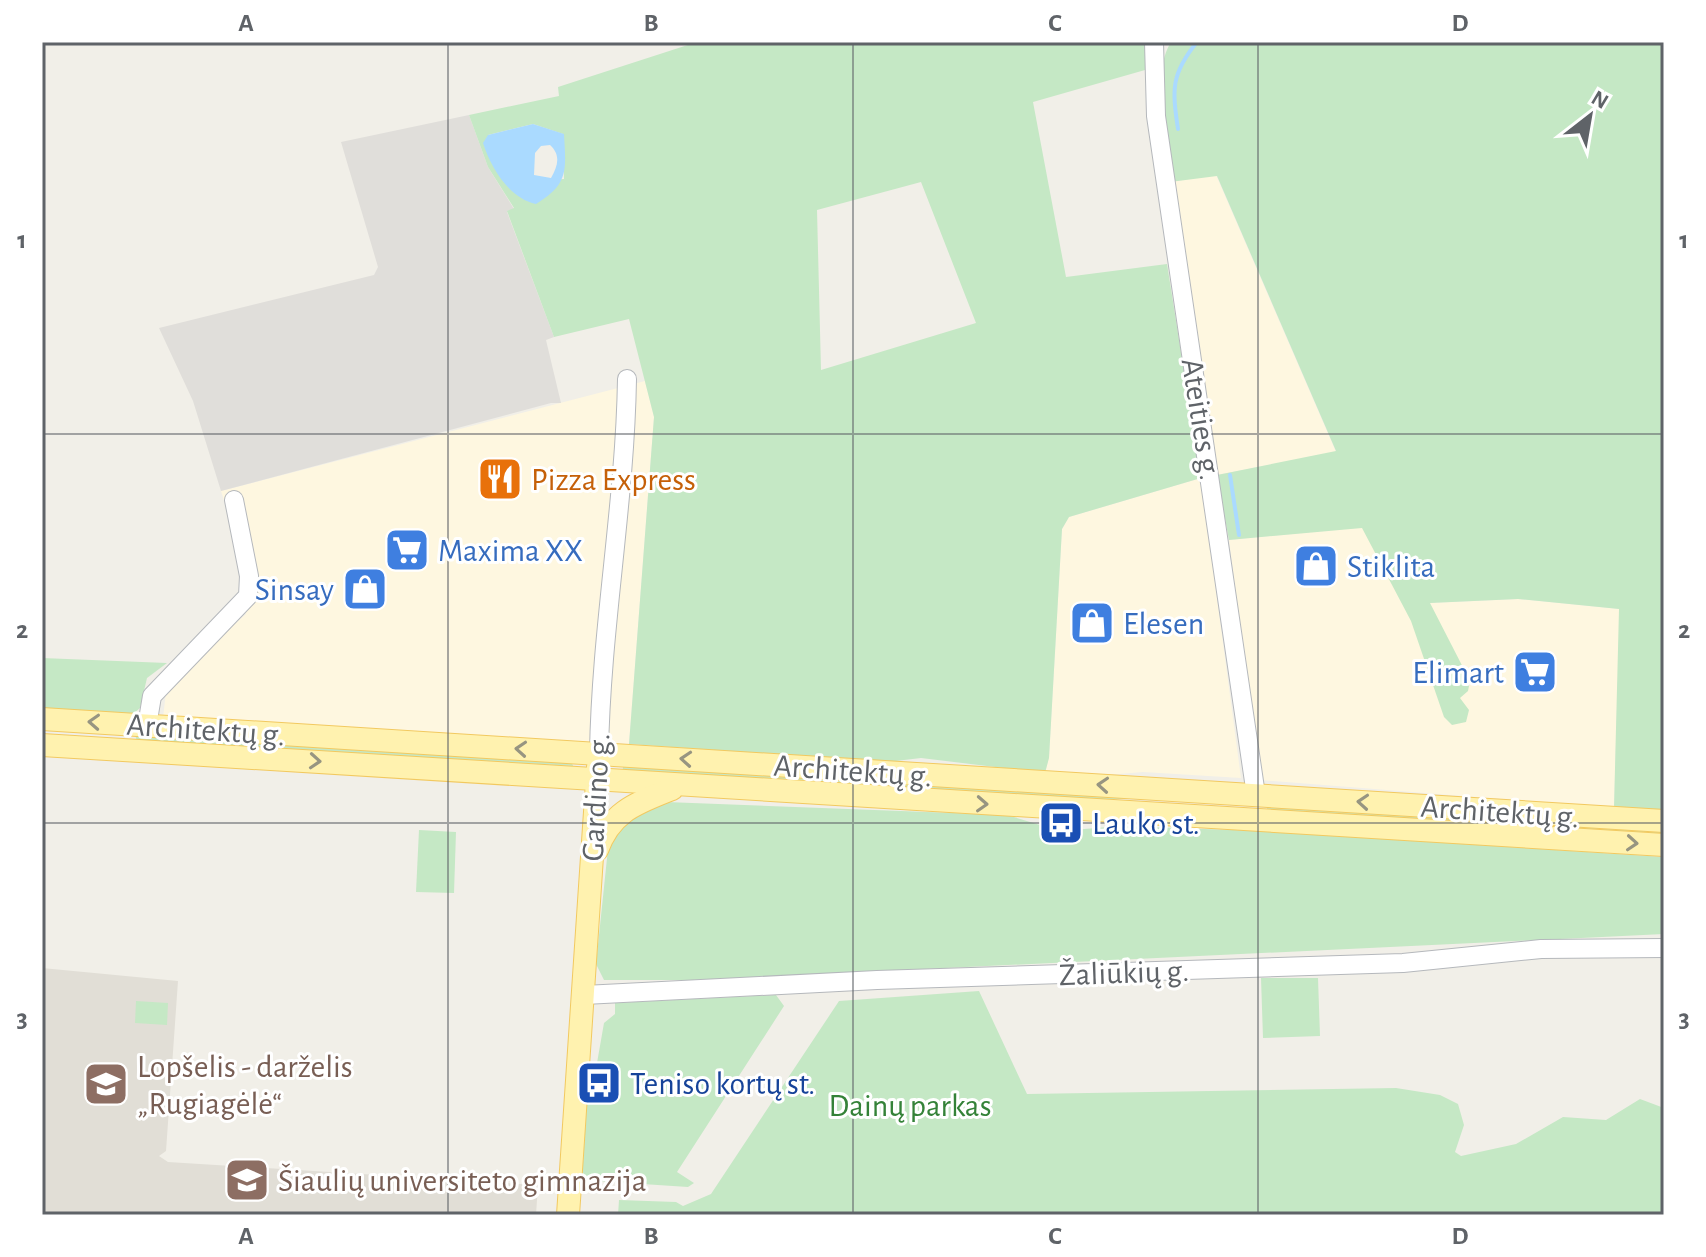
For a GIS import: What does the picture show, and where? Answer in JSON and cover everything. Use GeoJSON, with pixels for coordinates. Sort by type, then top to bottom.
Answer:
{"type":"FeatureCollection","features":[{"type":"Feature","properties":{"kind":"main road","name":"Architektų g."},"geometry":{"type":"LineString","coordinates":[[42,719],[1664,821]]}},
{"type":"Feature","properties":{"kind":"main road"},"geometry":{"type":"LineString","coordinates":[[125,750],[137,725]]}},
{"type":"Feature","properties":{"kind":"main road","name":"Architektų g."},"geometry":{"type":"LineString","coordinates":[[42,745],[1664,845]]}},
{"type":"Feature","properties":{"kind":"main road","name":"Gardino g."},"geometry":{"type":"LineString","coordinates":[[568,1215],[599,753]]}},
{"type":"Feature","properties":{"kind":"main road"},"geometry":{"type":"LineString","coordinates":[[592,866],[601,838],[616,816],[635,803],[681,786]]}},
{"type":"Feature","properties":{"kind":"main road"},"geometry":{"type":"LineString","coordinates":[[1256,795],[1258,820]]}},
{"type":"Feature","properties":{"kind":"street","name":"Ateities g."},"geometry":{"type":"LineString","coordinates":[[1154,42],[1156,116],[1256,795]]}},
{"type":"Feature","properties":{"kind":"street","name":"Gardino g."},"geometry":{"type":"LineString","coordinates":[[599,753],[600,709],[619,534],[627,379]]}},
{"type":"Feature","properties":{"kind":"street"},"geometry":{"type":"LineString","coordinates":[[137,725],[152,696],[248,596],[249,576],[234,500]]}},
{"type":"Feature","properties":{"kind":"street","name":"Žaliūkių g."},"geometry":{"type":"LineString","coordinates":[[584,995],[877,980],[1403,963],[1541,949],[1664,948]]}},
{"type":"Feature","properties":{"kind":"shaded area"},"geometry":{"type":"Polygon","coordinates":[[[469,115],[488,167],[514,209],[507,212],[554,337],[546,340],[561,403],[551,403],[221,491],[193,401],[159,328],[374,275],[378,267],[341,142],[469,115]]]}},
{"type":"Feature","properties":{"kind":"shaded area"},"geometry":{"type":"Polygon","coordinates":[[[1216,175],[1336,452],[1217,475],[1170,182],[1216,175]]]}},
{"type":"Feature","properties":{"kind":"shaded area"},"geometry":{"type":"Polygon","coordinates":[[[645,381],[654,417],[629,744],[163,718],[166,692],[184,668],[246,614],[238,603],[247,573],[221,491],[645,381]]]}},
{"type":"Feature","properties":{"kind":"shaded area"},"geometry":{"type":"Polygon","coordinates":[[[1201,478],[1241,778],[1143,772],[1095,776],[1045,773],[1049,757],[1062,529],[1069,517],[1201,478]]]}},
{"type":"Feature","properties":{"kind":"shaded area"},"geometry":{"type":"Polygon","coordinates":[[[1329,485],[1429,603],[1518,599],[1620,609],[1614,808],[1260,780],[1229,540],[1321,531],[1329,485]]]}},
{"type":"Feature","properties":{"kind":"shaded area"},"geometry":{"type":"Polygon","coordinates":[[[42,968],[178,981],[166,1151],[159,1156],[168,1162],[538,1185],[536,1215],[42,1215],[42,968]]]}},
{"type":"Feature","properties":{"kind":"green space"},"geometry":{"type":"Polygon","coordinates":[[[697,42],[1145,42],[1145,70],[1033,102],[1066,277],[1167,264],[1201,478],[1069,517],[1062,529],[1049,758],[1045,773],[921,758],[887,762],[629,744],[654,417],[629,319],[554,337],[507,211],[514,208],[488,167],[469,115],[559,96],[558,87],[697,42]],[[533,124],[488,135],[494,164],[504,182],[564,179],[563,134],[533,124]],[[921,182],[817,210],[821,370],[976,323],[921,182]]]}},
{"type":"Feature","properties":{"kind":"green space"},"geometry":{"type":"Polygon","coordinates":[[[1171,42],[1664,42],[1664,811],[1614,808],[1619,609],[1518,599],[1430,603],[1470,681],[1468,691],[1460,698],[1469,710],[1466,722],[1452,725],[1444,717],[1411,621],[1362,528],[1229,540],[1217,475],[1336,451],[1217,176],[1170,182],[1160,91],[1161,72],[1171,42]]]}},
{"type":"Feature","properties":{"kind":"green space"},"geometry":{"type":"Polygon","coordinates":[[[42,658],[167,663],[147,678],[140,708],[132,715],[42,708],[42,658]]]}},
{"type":"Feature","properties":{"kind":"green space"},"geometry":{"type":"Polygon","coordinates":[[[135,735],[572,763],[573,766],[137,741],[135,735]]]}},
{"type":"Feature","properties":{"kind":"green space"},"geometry":{"type":"Polygon","coordinates":[[[623,767],[1146,798],[1093,800],[622,777],[623,767]]]}},
{"type":"Feature","properties":{"kind":"green space"},"geometry":{"type":"Polygon","coordinates":[[[666,802],[1007,815],[1060,831],[1121,826],[1261,831],[1664,857],[1664,934],[692,980],[604,980],[596,964],[609,839],[614,827],[666,802]]]}},
{"type":"Feature","properties":{"kind":"green space"},"geometry":{"type":"Polygon","coordinates":[[[1267,804],[1664,831],[1664,837],[1267,811],[1267,804]]]}},
{"type":"Feature","properties":{"kind":"green space"},"geometry":{"type":"Polygon","coordinates":[[[419,830],[456,832],[454,893],[416,892],[419,830]]]}},
{"type":"Feature","properties":{"kind":"green space"},"geometry":{"type":"Polygon","coordinates":[[[1261,978],[1318,978],[1320,1036],[1263,1038],[1261,978]]]}},
{"type":"Feature","properties":{"kind":"green space","name":"Dainų parkas"},"geometry":{"type":"Polygon","coordinates":[[[979,991],[1027,1094],[1396,1088],[1440,1095],[1458,1104],[1464,1125],[1455,1152],[1461,1156],[1516,1144],[1563,1117],[1606,1120],[1640,1099],[1664,1108],[1664,1215],[618,1215],[619,1200],[676,1202],[683,1206],[711,1194],[839,1001],[979,991]]]}},
{"type":"Feature","properties":{"kind":"green space"},"geometry":{"type":"Polygon","coordinates":[[[776,995],[784,1006],[677,1172],[694,1183],[688,1187],[582,1180],[587,1098],[594,1080],[604,1023],[615,1014],[615,1003],[776,995]]]}},
{"type":"Feature","properties":{"kind":"green space"},"geometry":{"type":"Polygon","coordinates":[[[136,1001],[168,1003],[167,1025],[135,1023],[136,1001]]]}},
{"type":"Feature","properties":{"kind":"water"},"geometry":{"type":"Polygon","coordinates":[[[533,124],[564,134],[565,167],[555,190],[536,204],[509,189],[483,143],[488,135],[533,124]],[[550,145],[541,146],[535,153],[534,175],[551,178],[557,161],[550,145]]]}},
{"type":"Feature","properties":{"kind":"waterway"},"geometry":{"type":"LineString","coordinates":[[1178,129],[1176,82],[1182,63],[1197,42]]}},
{"type":"Feature","properties":{"kind":"waterway"},"geometry":{"type":"LineString","coordinates":[[1230,475],[1239,535]]}},
{"type":"Feature","properties":{"kind":"place","name":"Pizza Express"},"geometry":{"type":"Point","coordinates":[500,479]}},
{"type":"Feature","properties":{"kind":"place","name":"Maxima XX"},"geometry":{"type":"Point","coordinates":[407,550]}},
{"type":"Feature","properties":{"kind":"place","name":"Stiklita"},"geometry":{"type":"Point","coordinates":[1316,566]}},
{"type":"Feature","properties":{"kind":"place","name":"Sinsay"},"geometry":{"type":"Point","coordinates":[365,589]}},
{"type":"Feature","properties":{"kind":"place","name":"Elesen"},"geometry":{"type":"Point","coordinates":[1092,623]}},
{"type":"Feature","properties":{"kind":"place","name":"Elimart"},"geometry":{"type":"Point","coordinates":[1535,672]}},
{"type":"Feature","properties":{"kind":"place","name":"Lauko st."},"geometry":{"type":"Point","coordinates":[1061,823]}},
{"type":"Feature","properties":{"kind":"place","name":"Teniso kortų st."},"geometry":{"type":"Point","coordinates":[599,1083]}},
{"type":"Feature","properties":{"kind":"place","name":"Lopšelis - darželis „Rugiagėlė“"},"geometry":{"type":"Point","coordinates":[106,1084]}},
{"type":"Feature","properties":{"kind":"place","name":"Šiaulių universiteto gimnazija"},"geometry":{"type":"Point","coordinates":[247,1180]}}]}
